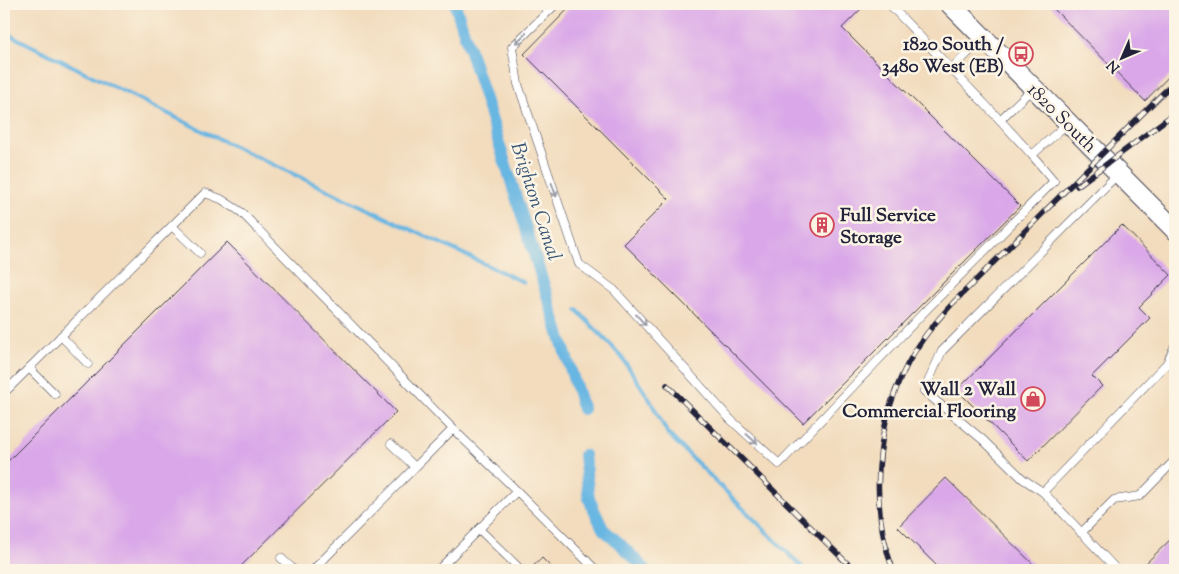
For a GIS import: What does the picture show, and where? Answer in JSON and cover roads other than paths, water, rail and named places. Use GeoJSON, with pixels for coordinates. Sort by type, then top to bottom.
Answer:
{"type":"FeatureCollection","features":[{"type":"Feature","properties":{"kind":"street","name":"1820 South"},"geometry":{"type":"LineString","coordinates":[[950,4],[1175,230]]}},
{"type":"Feature","properties":{"kind":"lane"},"geometry":{"type":"LineString","coordinates":[[556,4],[512,46],[518,84],[579,264],[614,290],[730,419],[779,464],[1054,180],[890,4]]}},
{"type":"Feature","properties":{"kind":"lane"},"geometry":{"type":"LineString","coordinates":[[951,69],[984,38]]}},
{"type":"Feature","properties":{"kind":"lane"},"geometry":{"type":"LineString","coordinates":[[1000,120],[1033,87]]}},
{"type":"Feature","properties":{"kind":"lane"},"geometry":{"type":"LineString","coordinates":[[1032,155],[1068,123]]}},
{"type":"Feature","properties":{"kind":"lane"},"geometry":{"type":"LineString","coordinates":[[1117,570],[1043,492],[1023,479],[983,440],[924,391],[942,351],[1119,173]]}},
{"type":"Feature","properties":{"kind":"lane"},"geometry":{"type":"LineString","coordinates":[[4,393],[205,193],[241,212],[453,429],[596,570]]}},
{"type":"Feature","properties":{"kind":"lane"},"geometry":{"type":"LineString","coordinates":[[172,226],[200,253]]}},
{"type":"Feature","properties":{"kind":"lane"},"geometry":{"type":"LineString","coordinates":[[61,336],[88,364]]}},
{"type":"Feature","properties":{"kind":"lane"},"geometry":{"type":"LineString","coordinates":[[1043,492],[1167,362],[1175,345]]}},
{"type":"Feature","properties":{"kind":"lane"},"geometry":{"type":"LineString","coordinates":[[1167,362],[1175,368]]}},
{"type":"Feature","properties":{"kind":"lane"},"geometry":{"type":"LineString","coordinates":[[29,368],[55,394]]}},
{"type":"Feature","properties":{"kind":"lane"},"geometry":{"type":"LineString","coordinates":[[312,570],[453,429]]}},
{"type":"Feature","properties":{"kind":"lane"},"geometry":{"type":"LineString","coordinates":[[391,444],[415,467]]}},
{"type":"Feature","properties":{"kind":"lane"},"geometry":{"type":"LineString","coordinates":[[1081,533],[1114,500],[1140,496],[1175,460]]}},
{"type":"Feature","properties":{"kind":"lane"},"geometry":{"type":"LineString","coordinates":[[438,570],[517,491]]}},
{"type":"Feature","properties":{"kind":"lane"},"geometry":{"type":"LineString","coordinates":[[479,529],[518,567]]}},
{"type":"Feature","properties":{"kind":"lane"},"geometry":{"type":"LineString","coordinates":[[281,558],[294,570]]}},
{"type":"Feature","properties":{"kind":"waterway","name":"Brighton Canal"},"geometry":{"type":"LineString","coordinates":[[455,4],[583,409]]}},
{"type":"Feature","properties":{"kind":"waterway"},"geometry":{"type":"LineString","coordinates":[[4,32],[225,142],[523,282]]}},
{"type":"Feature","properties":{"kind":"waterway"},"geometry":{"type":"LineString","coordinates":[[577,310],[621,356],[650,400],[668,434],[805,570]]}},
{"type":"Feature","properties":{"kind":"waterway","name":"Brighton Canal"},"geometry":{"type":"LineString","coordinates":[[584,455],[589,499],[603,529],[646,570]]}},
{"type":"Feature","properties":{"kind":"railway"},"geometry":{"type":"LineString","coordinates":[[893,570],[885,541],[878,481],[886,421],[895,392],[907,365],[926,334],[953,303],[1175,81]]}},
{"type":"Feature","properties":{"kind":"railway"},"geometry":{"type":"LineString","coordinates":[[1077,186],[1175,113]]}},
{"type":"Feature","properties":{"kind":"railway"},"geometry":{"type":"LineString","coordinates":[[667,385],[854,570]]}},
{"type":"Feature","properties":{"kind":"place","name":"1820 South / 3480 West (EB)"},"geometry":{"type":"Point","coordinates":[1021,54]}},
{"type":"Feature","properties":{"kind":"place","name":"Full Service Storage"},"geometry":{"type":"Point","coordinates":[822,225]}},
{"type":"Feature","properties":{"kind":"place","name":"Wall 2 Wall Commercial Flooring"},"geometry":{"type":"Point","coordinates":[1033,399]}}]}
